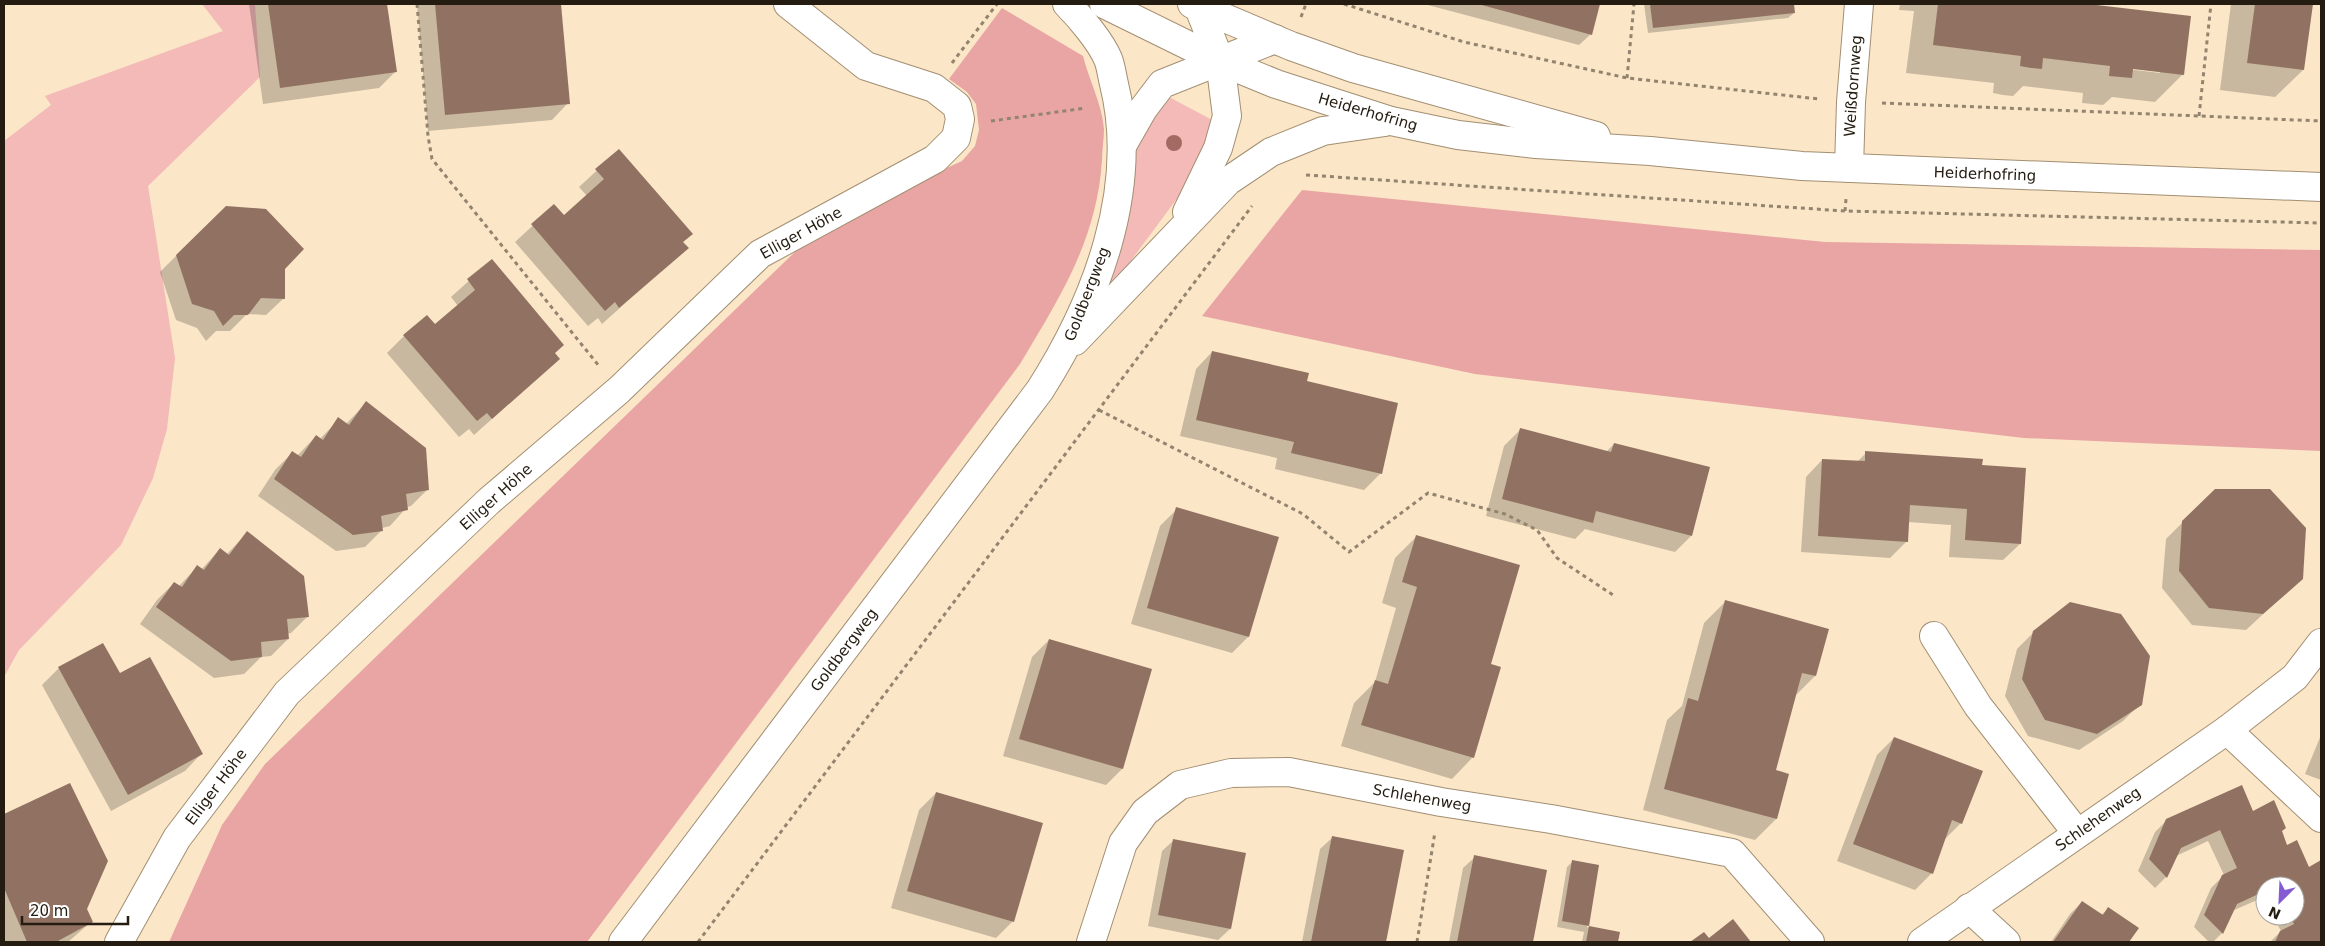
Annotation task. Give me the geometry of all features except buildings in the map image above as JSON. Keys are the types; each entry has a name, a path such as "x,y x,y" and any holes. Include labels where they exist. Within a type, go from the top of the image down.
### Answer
{"street":[{"path":"788,4 866,66 934,88 957,106 958,128"},
{"name":"Goldbergweg","path":"623,942 1040,390 1062,355 1099,272 1115,214 1123,144 1119,104 1108,58 1077,13 1067,4"},
{"name":"Heiderhofring","path":"1104,4 1220,62 1276,84 1391,121 1458,135 1536,144 1650,151 1802,166 2321,187"},
{"name":"Weißdornweg","path":"1849,168 1851,102 1859,4"},
{"name":"Goldbergweg","path":"1175,236 1218,148 1227,116 1220,62 1195,6"},
{"name":"Heiderhofring","path":"1195,6 1353,68 1650,151"},
{"name":"Goldbergweg","path":"1123,144 1143,109 1162,84 1275,39"},
{"name":"Goldbergweg","path":"1062,355 1228,181 1271,152 1323,131 1391,121"},
{"name":"Elliger Höhe","path":"120,942 178,838 287,693 489,501 619,390 760,254 935,159 958,128"},
{"path":"1934,636 1978,706 2077,833"},
{"name":"Schlehenweg","path":"1922,942 2227,730 2295,677 2321,643"},
{"path":"2227,730 2321,818"},
{"name":"Schlehenweg","path":"1091,942 1123,843 1145,812 1180,785 1231,773 1289,772 1440,802 1551,819 1732,854 1810,942"},
{"path":"1970,908 2006,942"}],"path":[{"path":"417,4 428,136 432,159 619,390"},
{"path":"968,42 997,4"},
{"path":"1344,4 1464,42 1627,78 1851,102 2321,121"},
{"path":"1627,78 1634,4"},
{"path":"2199,116 2211,4"},
{"path":"958,128 982,122 1119,104"},
{"path":"1301,175 1845,211 2321,223"},
{"path":"698,942 1257,202"},
{"path":"1099,410 1303,514 1350,552 1428,493 1505,514 1537,530 1557,558 1613,596"},
{"path":"1417,942 1440,802"}],"shaded area":[{"path":"202,4 255,4 260,77 148,186 175,358 167,429 153,478 121,545 19,650 4,677 4,141 51,105 45,96 223,31"},
{"path":"1002,8 1083,56 1101,110 1104,133 1099,189 1093,216 1074,267 1049,315 1020,364 587,942 169,942 222,825 265,764 799,248 883,197 962,161 975,146 979,130 976,104 967,92 949,79"},
{"path":"1169,97 1214,121 1209,144 1187,185 1104,297 1136,151 1151,122"},
{"path":"1302,190 1825,242 2321,250 2321,451 2024,438 1475,374 1202,316"}]}
